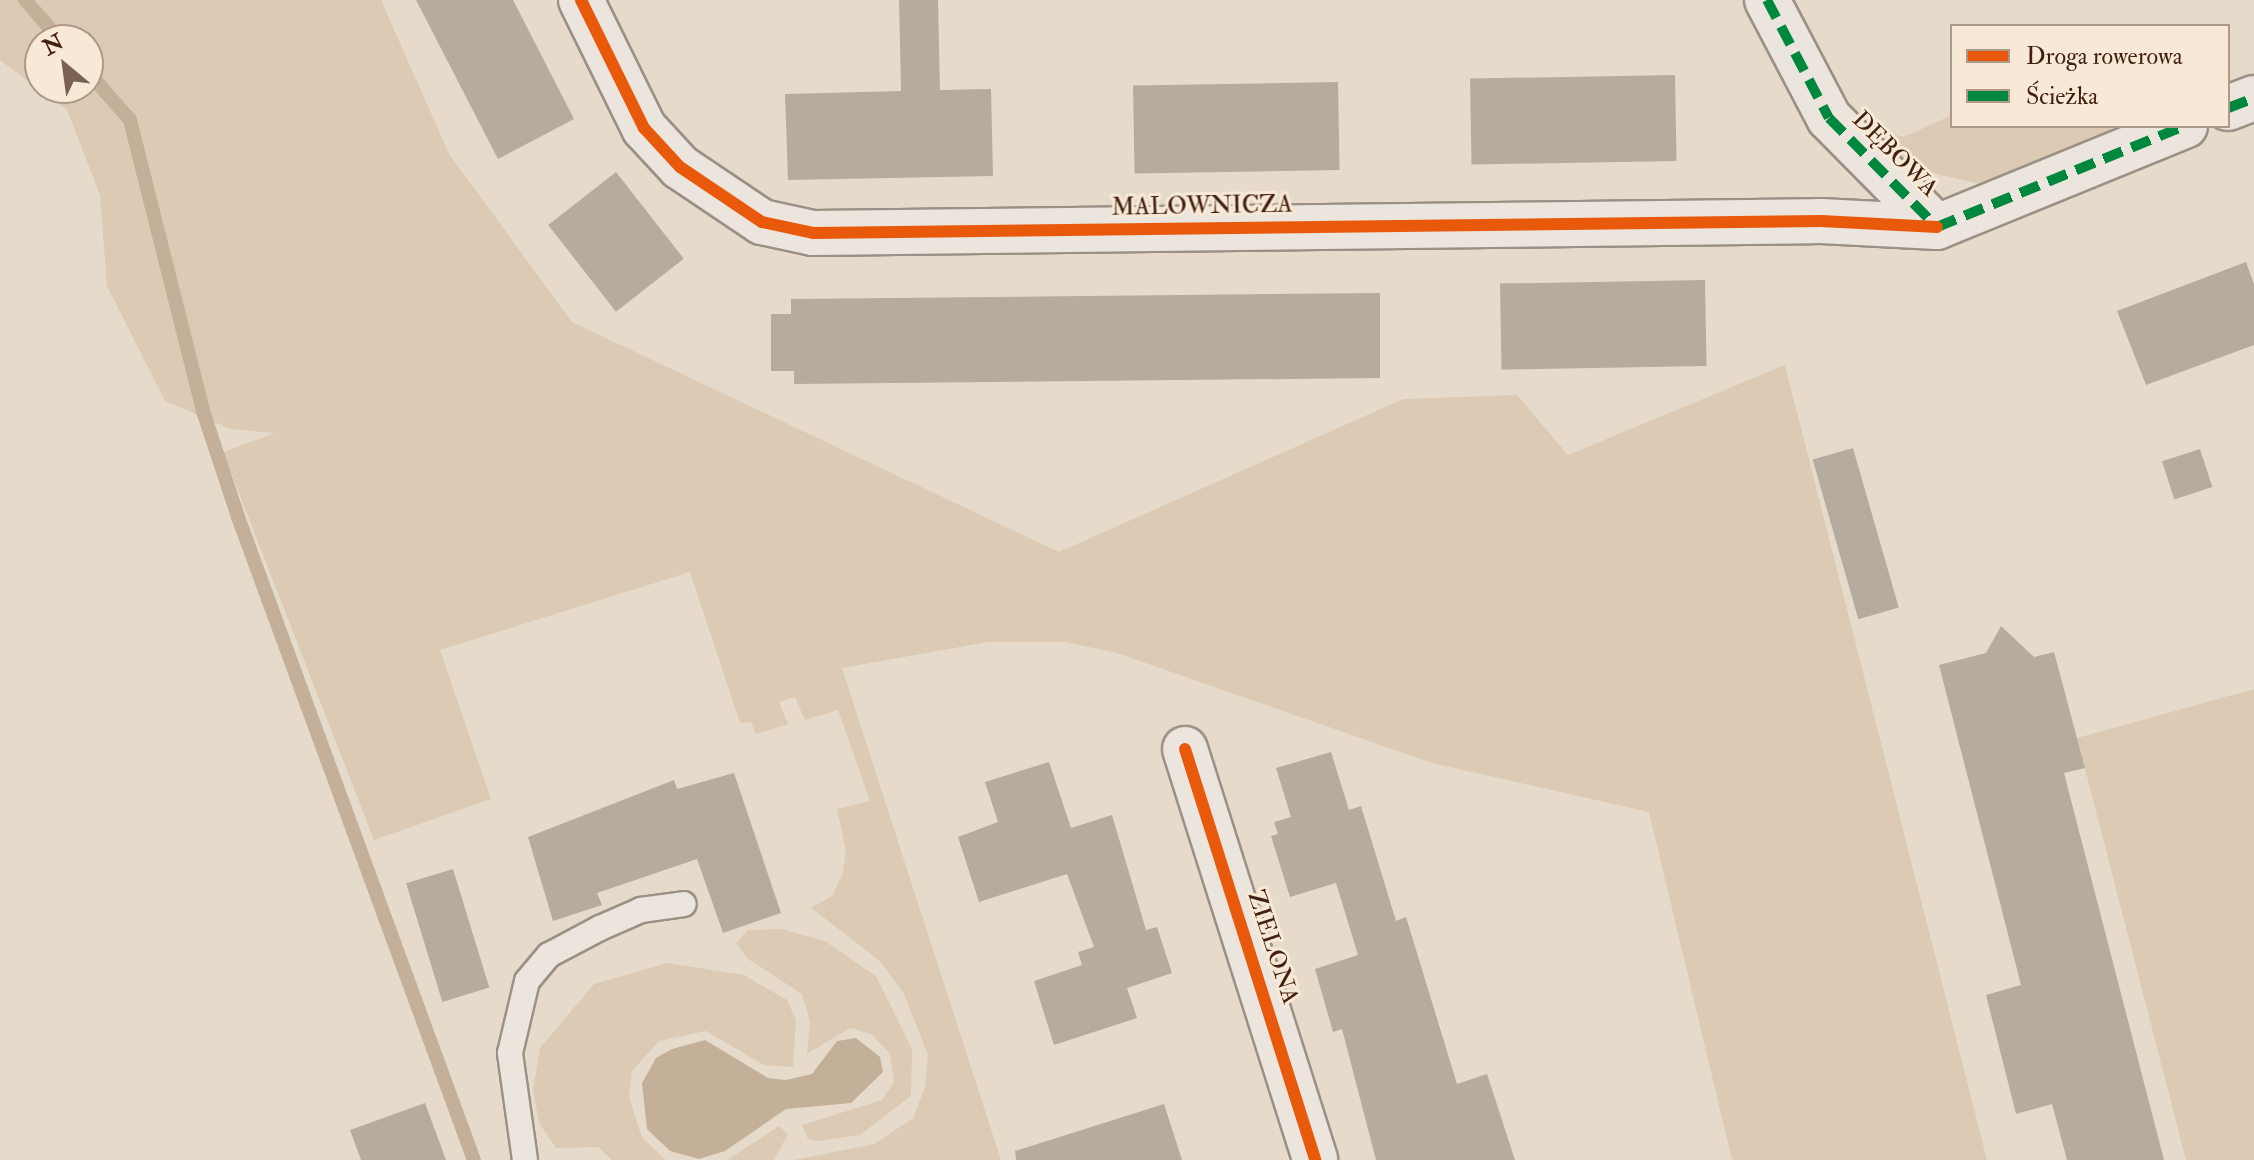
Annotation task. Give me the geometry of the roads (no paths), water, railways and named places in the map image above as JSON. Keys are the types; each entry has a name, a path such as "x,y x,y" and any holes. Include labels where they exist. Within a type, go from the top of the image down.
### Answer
{"street":[{"name":"MALOWNICZA","path":"581,0 644,128 680,167 762,222 813,233 1821,221 1937,227"},
{"name":"DĘBOWA","path":"1767,0 1829,118 1937,227 2180,128"},
{"path":"2230,107 2254,98"},
{"name":"ZIELONA","path":"1185,749 1315,1160"}],"lane":[{"path":"525,1160 510,1053 527,981 549,955 600,928 641,910 684,904"}],"waterway":[{"path":"25,0 46,24"},
{"path":"104,90 130,120 203,411 238,517 474,1160"}]}
